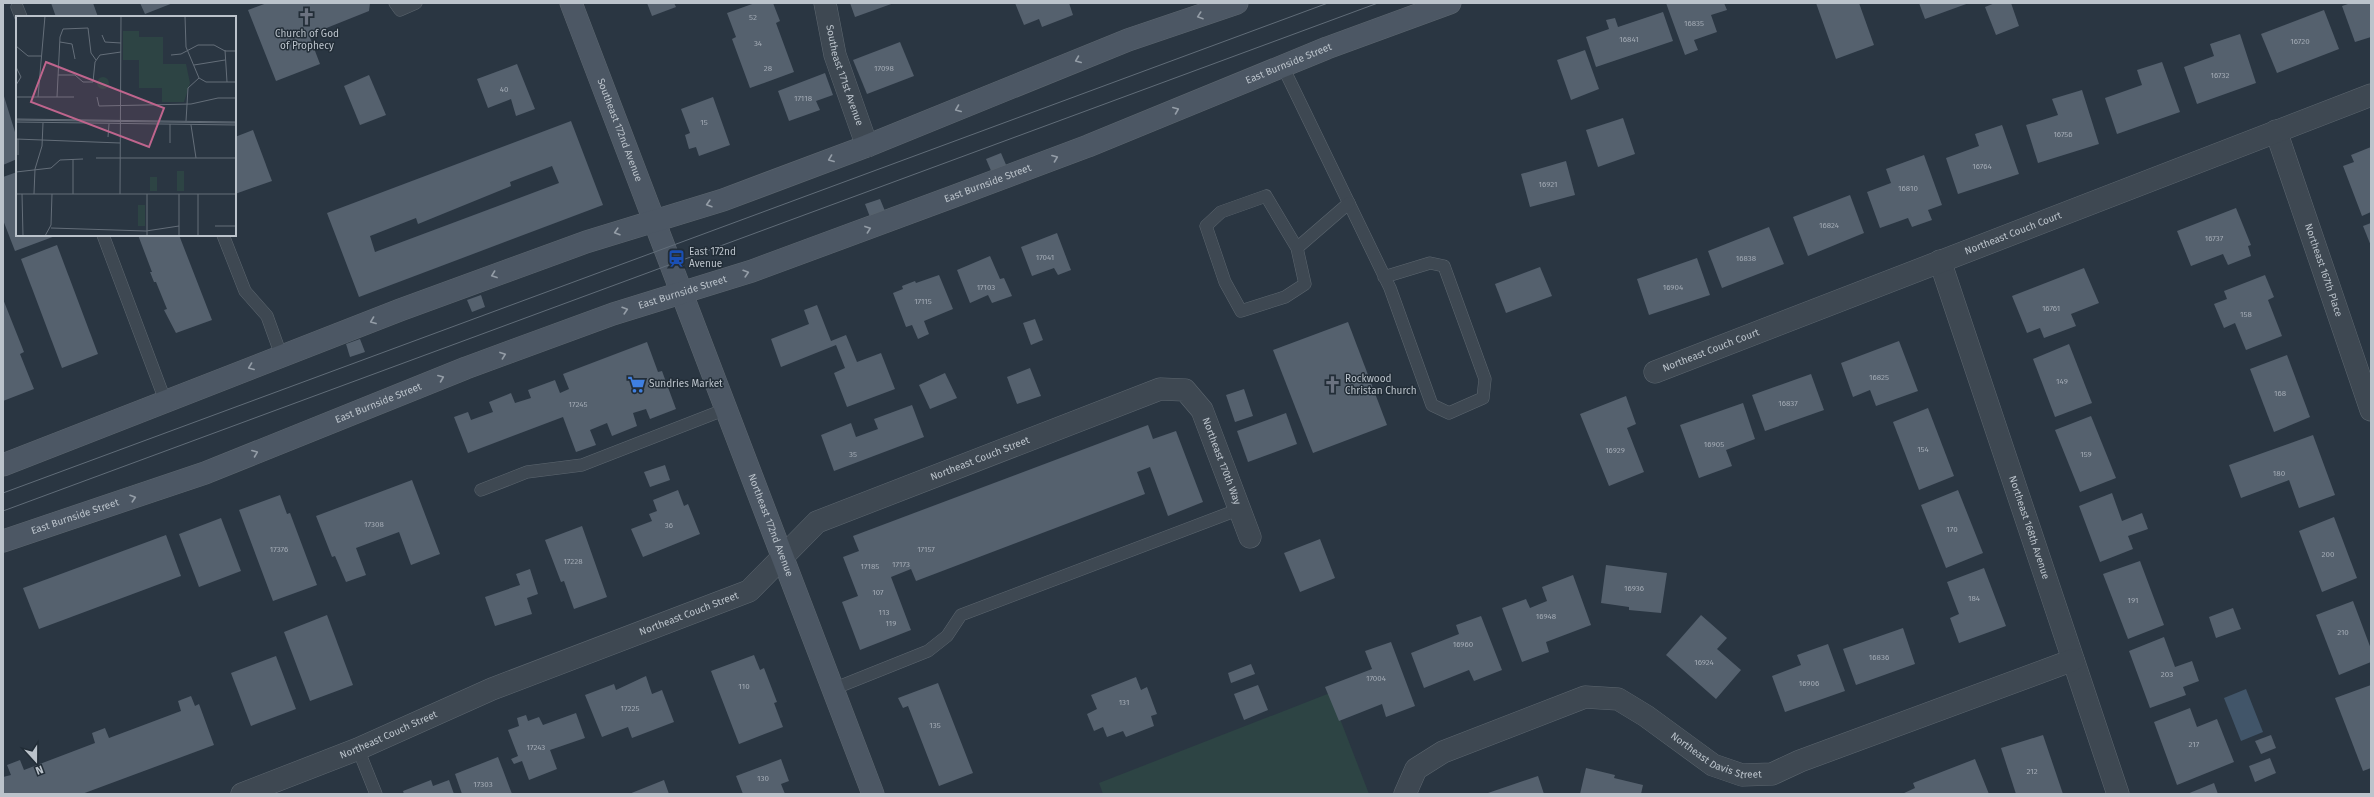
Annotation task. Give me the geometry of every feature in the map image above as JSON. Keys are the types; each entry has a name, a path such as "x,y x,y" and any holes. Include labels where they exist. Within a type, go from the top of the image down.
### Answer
{"street":[{"name":"Southeast 172nd Avenue","path":"572,3 668,256"},
{"name":"Southeast 171st Avenue","path":"825,3 835,55 867,146"},
{"path":"3,465 281,355 586,242 723,200 867,146 1117,45 1237,3"},
{"name":"East Burnside Street","path":"3,541 205,473 466,368 613,314 752,272 1038,165 1283,67 1450,3"},
{"name":"Northeast Couch Court","path":"1655,372 2371,95"},
{"name":"Northeast 167th Place","path":"2276,131 2371,410"},
{"name":"Northeast 172nd Avenue","path":"668,256 873,794"},
{"name":"Northeast 168th Avenue","path":"1940,262 2118,794"},
{"name":"Northeast Couch Street","path":"242,794 358,749 492,689 749,591 817,522 1160,389 1186,390"},
{"name":"Northeast 170th Way","path":"1186,390 1202,410 1250,537"},
{"name":"Northeast Davis Street","path":"1406,794 1416,769 1443,752 1585,698 1618,699 1646,716 1713,765 1742,775 1772,774 1800,761 2073,660"}],"lane":[{"path":"395,3 400,10 416,3"},
{"path":"1283,67 1384,277 1432,405 1449,413 1483,398 1485,379 1444,266 1430,263 1384,277"},
{"path":"1266,196 1297,248 1305,284 1285,298 1240,311 1225,282 1206,226 1221,212 1266,196"},
{"path":"1297,248 1349,203"},
{"path":"103,236 165,400"},
{"path":"223,236 245,291 267,316 281,355"},
{"path":"480,490 527,472 582,465 726,410"},
{"path":"833,689 928,651 947,636 960,615 1240,509"},
{"path":"358,749 376,794"}],"green space":[{"path":"1330,693 1369,794 1103,794 1099,783"}],"water":[{"path":"2246,689 2263,732 2241,741 2224,698"}],"building":[{"path":"51,3 93,3 98,16 56,16"},
{"path":"140,3 173,3 145,14"},
{"path":"267,3 370,3 369,11 309,35 320,64 276,81 248,10"},
{"path":"647,3 674,3 676,7 652,16"},
{"path":"755,3 773,3 780,21 776,23 794,72 750,88 732,39 736,37 727,13"},
{"path":"850,3 894,3 855,17"},
{"path":"1015,3 1069,3 1073,15 1042,27 1039,19 1024,25"},
{"path":"1666,3 1724,3 1727,10 1711,15 1717,32 1694,40 1698,50 1685,55"},
{"path":"1816,3 1859,3 1874,45 1836,59"},
{"path":"1919,3 1969,3 1925,19"},
{"path":"1995,3 2011,3 2019,26 1996,35 1985,7"},
{"path":"2351,3 2371,3 2371,37 2355,42 2342,6"},
{"path":"2324,10 2339,49 2277,73 2261,34"},
{"path":"1663,12 1673,41 1596,67 1586,37 1609,29 1606,20 1615,18 1618,27"},
{"path":"2240,34 2256,83 2197,104 2184,67 2214,56 2210,44"},
{"path":"900,42 914,76 867,94 853,60"},
{"path":"1585,50 1599,89 1571,100 1557,60"},
{"path":"2162,62 2180,112 2117,134 2105,98 2142,85 2137,70"},
{"path":"517,64 535,109 516,116 511,99 488,108 477,79"},
{"path":"825,73 833,95 816,101 820,110 789,121 778,91"},
{"path":"369,75 386,115 360,125 344,86"},
{"path":"2082,90 2099,144 2038,163 2026,125 2058,115 2052,99"},
{"path":"3,93 16,132 16,159 3,165"},
{"path":"713,97 730,145 699,156 696,147 689,149 685,135 690,133 681,109"},
{"path":"1623,118 1635,154 1598,167 1586,130"},
{"path":"571,121 603,205 359,297 327,213","holes":["552,166 559,183 375,252 370,236 416,218 418,224 511,186 510,182"]},
{"path":"2002,125 2019,174 1958,194 1946,158 1979,146 1975,134"},
{"path":"253,130 272,181 236,194 236,137"},
{"path":"2371,147 2371,212 2362,216 2343,166 2354,162 2351,155"},
{"path":"1001,153 1007,167 992,173 986,159"},
{"path":"1924,155 1942,205 1928,210 1932,220 1912,227 1908,218 1880,228 1867,192 1891,183 1886,169"},
{"path":"1566,161 1575,195 1530,207 1521,174"},
{"path":"16,172 16,236 55,236 15,251 3,220 3,177"},
{"path":"1850,195 1864,233 1808,256 1793,217"},
{"path":"880,199 885,211 870,217 865,204"},
{"path":"2236,208 2251,245 2248,246 2251,256 2228,265 2223,254 2191,266 2177,231"},
{"path":"2371,223 2371,246 2363,226"},
{"path":"1769,227 1784,264 1722,288 1708,251"},
{"path":"1057,233 1071,270 1058,275 1054,268 1032,276 1021,247"},
{"path":"138,236 179,236 212,320 176,333 164,310 167,309 156,282 154,282 150,272 152,272"},
{"path":"57,245 98,354 62,368 21,259"},
{"path":"990,256 1000,279 1004,278 1012,296 992,303 988,295 970,303 957,270"},
{"path":"1697,258 1710,295 1649,315 1637,279"},
{"path":"1540,267 1552,296 1506,313 1495,284"},
{"path":"2084,268 2099,303 2071,314 2076,326 2044,338 2040,328 2027,333 2012,296"},
{"path":"939,275 953,309 924,321 929,334 918,339 912,325 906,327 893,293 903,289 902,286"},
{"path":"2265,275 2274,297 2268,300 2282,336 2246,350 2235,323 2224,328 2214,304 2227,299 2224,291"},
{"path":"481,295 485,307 472,312 467,300"},
{"path":"3,299 24,352 20,354 34,389 3,401"},
{"path":"817,305 831,341 846,335 857,362 881,353 895,389 847,407 834,373 845,368 836,345 781,367 771,339 809,324 804,310"},
{"path":"1035,319 1043,340 1031,345 1023,323"},
{"path":"1348,322 1387,425 1313,453 1273,350"},
{"path":"360,339 365,352 350,357 346,344"},
{"path":"1899,341 1918,391 1876,406 1870,390 1853,397 1841,363"},
{"path":"647,342 658,372 662,371 676,409 650,419 646,409 633,413 637,426 612,436 607,423 590,430 596,445 576,452 563,417 468,453 454,417 468,412 471,420 493,412 489,402 511,393 515,403 531,398 528,390 555,380 560,393 569,389 563,374"},
{"path":"2069,344 2092,403 2055,417 2033,359"},
{"path":"2287,355 2310,417 2274,432 2250,369"},
{"path":"1030,368 1041,396 1017,404 1007,377"},
{"path":"945,373 957,398 930,409 919,385"},
{"path":"1811,374 1824,410 1765,431 1752,395"},
{"path":"1244,389 1253,416 1235,422 1226,395"},
{"path":"1626,396 1636,424 1627,428 1644,472 1609,486 1580,414"},
{"path":"1743,403 1755,439 1726,450 1732,466 1699,478 1680,425"},
{"path":"912,405 924,437 834,471 821,435 851,423 856,437 878,429 874,419"},
{"path":"1928,408 1954,476 1919,490 1893,422"},
{"path":"1286,413 1297,444 1248,462 1237,431"},
{"path":"2091,416 2116,478 2080,492 2055,430"},
{"path":"1148,425 1153,439 1176,431 1203,502 1168,516 1150,467 1137,472 1145,494 916,581 911,569 891,577 911,630 860,650 842,602 858,596 843,557 859,551 853,536"},
{"path":"2313,435 2335,495 2299,508 2289,480 2241,498 2229,465"},
{"path":"665,465 670,480 650,487 644,472"},
{"path":"412,480 440,554 411,565 399,532 356,548 366,575 346,582 335,556 332,557 316,516"},
{"path":"678,490 684,506 688,504 700,534 643,557 631,529 652,521 649,514 657,511 653,500"},
{"path":"1958,490 1983,553 1946,568 1921,505"},
{"path":"2112,493 2122,521 2142,513 2148,529 2128,536 2133,549 2100,562 2079,506"},
{"path":"280,495 287,514 290,513 317,585 273,601 239,510"},
{"path":"2334,517 2357,578 2322,592 2299,531"},
{"path":"221,518 241,571 199,587 179,534"},
{"path":"582,526 607,597 574,609 564,581 561,582 545,540"},
{"path":"166,535 181,576 39,629 23,588"},
{"path":"1320,539 1335,578 1300,592 1284,553"},
{"path":"2140,561 2164,625 2128,639 2103,574"},
{"path":"1606,565 1667,573 1661,613 1629,610 1629,607 1601,603"},
{"path":"1984,568 2006,626 1959,643 1950,618 1959,614 1947,582"},
{"path":"530,569 538,594 527,598 532,614 495,626 485,597 520,585 516,574"},
{"path":"1573,575 1591,625 1546,642 1549,652 1522,662 1502,608 1526,599 1530,608 1547,601 1542,587"},
{"path":"2353,601 2371,649 2371,662 2339,675 2316,615"},
{"path":"2233,608 2241,629 2216,638 2209,617"},
{"path":"327,615 353,685 310,701 284,632"},
{"path":"1701,615 1727,638 1717,649 1741,670 1716,699 1666,655"},
{"path":"1481,616 1502,670 1474,681 1469,670 1424,688 1411,653 1459,634 1456,625"},
{"path":"1903,628 1915,664 1856,685 1843,649"},
{"path":"2164,637 2175,667 2192,661 2199,681 2183,687 2186,695 2150,708 2129,651"},
{"path":"1391,642 1415,706 1386,717 1382,704 1339,721 1325,687 1372,669 1365,651"},
{"path":"1828,644 1845,691 1785,712 1772,676 1801,665 1797,655"},
{"path":"754,655 760,670 764,668 777,702 774,703 783,727 739,744 711,671"},
{"path":"276,656 296,709 251,726 231,673"},
{"path":"1251,664 1255,674 1231,683 1228,673"},
{"path":"646,676 652,694 662,690 674,722 632,738 628,727 602,737 585,695 614,684 616,690"},
{"path":"1136,677 1141,690 1147,687 1157,714 1151,716 1154,726 1126,737 1123,731 1107,737 1103,727 1094,731 1087,714 1097,709 1091,695"},
{"path":"938,683 973,773 939,786 908,706 903,708 898,698"},
{"path":"1258,685 1268,710 1244,720 1234,694"},
{"path":"2371,685 2371,768 2363,771 2335,698"},
{"path":"191,696 195,706 199,704 214,745 82,794 3,794 3,777 11,775 7,765 20,760 24,770 95,743 92,733 105,728 109,738 181,711 178,701"},
{"path":"2190,708 2197,727 2217,719 2234,762 2177,785 2154,722"},
{"path":"576,713 585,738 550,750 557,769 529,780 522,761 514,764 511,759 518,756 508,730 519,726 517,718 526,715 528,721 539,717 543,725"},
{"path":"2043,735 2063,794 2016,794 2001,748"},
{"path":"2271,735 2276,748 2261,754 2255,741"},
{"path":"498,757 512,794 462,794 455,774"},
{"path":"2270,758 2276,773 2255,782 2249,766"},
{"path":"781,759 789,781 781,784 785,794 743,794 736,776"},
{"path":"1975,759 1989,794 1902,794 1915,788 1913,783"},
{"path":"1586,768 1615,775 1614,778 1643,785 1641,794 1580,794"},
{"path":"1538,776 1544,794 1485,794"},
{"path":"431,780 433,786 449,780 454,794 404,794 403,791"},
{"path":"664,780 669,794 629,794"},
{"path":"2214,783 2218,794 2187,794"}],"tram line":[{"path":"3,493 1328,3"},
{"path":"3,511 1378,3"}],"place":[{"name":"Church of God of Prophecy","path":"307,17"},
{"name":"East 172nd Avenue","path":"676,258"},
{"name":"Sundries Market","path":"636,384"},
{"name":"Rockwood Christan Church","path":"1332,385"}]}
